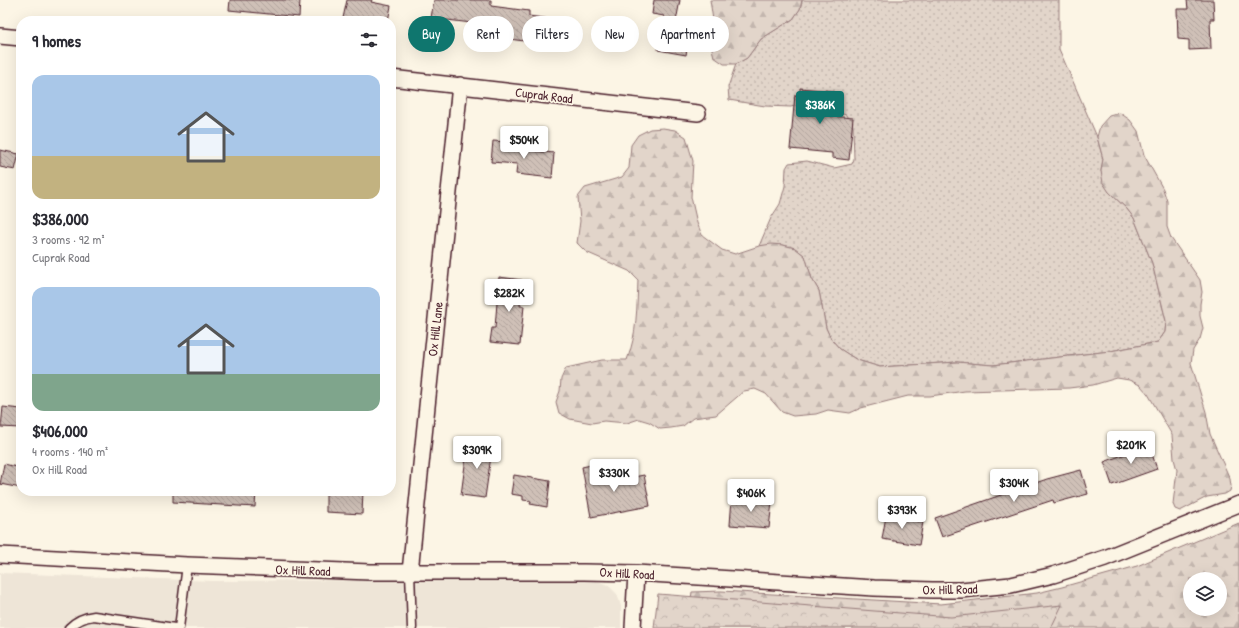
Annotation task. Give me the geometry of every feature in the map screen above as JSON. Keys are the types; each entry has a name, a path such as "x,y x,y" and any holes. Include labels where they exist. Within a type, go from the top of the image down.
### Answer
{"street":[{"path":"0,36 16,38"},
{"name":"Cuprak Road","path":"396,79 698,113"},
{"name":"Ox Hill Lane","path":"410,572 460,85"},
{"name":"Ox Hill Road","path":"0,556 306,570 636,573 874,588 932,590 985,588 1031,581 1093,562 1239,504"},
{"path":"633,628 636,573"}],"lane":[{"path":"178,628 187,565"},
{"path":"410,572 412,628"},
{"path":"69,628 78,621 94,616 175,628"}],"shaded area":[{"path":"0,573 214,581 591,579 608,585 617,594 621,606 621,628 0,628"}],"green space":[{"path":"710,0 802,0 800,9 793,19 761,39 747,58 736,64 724,64 714,57 713,52 729,52 729,16 712,16"},
{"path":"802,0 1059,0 1059,49 1097,137 1103,159 1101,171 1109,192 1134,218 1152,263 1166,321 1165,332 1158,342 1110,351 993,365 957,362 880,367 857,360 840,349 831,339 826,328 819,291 812,279 805,256 795,248 783,245 759,246 771,218 780,204 785,186 786,168 789,163 807,161 834,168 852,164 854,159 853,127 846,115 828,110 808,101 791,107 765,106 729,100 728,87 736,64 747,58 761,39 793,19 800,9"},
{"path":"1120,113 1130,120 1138,131 1144,155 1163,189 1167,201 1167,227 1171,238 1200,280 1202,292 1200,316 1203,328 1200,339 1193,350 1191,363 1206,412 1210,434 1230,479 1230,491 1225,494 1207,497 1180,511 1175,509 1173,504 1177,470 1174,459 1172,435 1148,394 1140,385 1129,380 1117,378 1093,385 1069,388 965,391 930,396 908,396 861,408 850,413 828,410 816,414 793,416 782,412 766,394 755,389 744,391 716,415 693,418 683,426 660,429 649,422 639,419 627,423 604,421 592,423 570,419 559,413 556,402 560,391 561,379 566,368 602,360 627,360 633,341 636,320 638,280 629,271 586,252 577,243 580,221 578,197 585,188 622,177 629,168 631,145 638,135 650,129 663,128 675,130 686,137 693,161 691,197 697,223 702,235 722,250 735,254 759,246 771,244 795,248 805,256 812,279 819,291 826,328 831,339 840,349 857,360 880,367 957,362 993,365 1110,351 1158,342 1165,332 1166,321 1152,263 1134,218 1109,192 1103,183 1101,171 1103,159 1097,137 1100,126 1109,116"},
{"path":"1239,523 1239,628 696,628 690,604 692,592 721,591 941,604 1037,593 1137,566"},
{"path":"658,594 951,617 1062,605 1051,628 654,628"}],"building":[{"path":"230,0 300,0 299,16 229,10"},
{"path":"347,0 372,0 371,2 391,6 389,16 343,16"},
{"path":"434,0 491,0 491,6 529,11 529,16 522,16 522,41 514,40 514,16 463,16 463,22 455,21 455,16 431,16"},
{"path":"654,0 680,0 677,16 652,14"},
{"path":"1187,0 1213,0 1214,19 1210,19 1211,49 1189,50 1189,40 1178,39 1177,9 1188,9"},
{"path":"669,52 686,52 686,55"},
{"path":"800,88 833,91 831,116 853,118 849,160 832,158 832,153 790,149 795,95 800,95"},
{"path":"493,141 508,142 507,148 554,153 552,178 516,174 517,164 491,162"},
{"path":"0,150 16,153 15,170 0,167"},
{"path":"499,277 522,280 520,306 524,306 520,345 490,342 492,328 495,328"},
{"path":"3,407 16,408 16,428 1,427"},
{"path":"478,440 493,442 485,498 461,495 467,450 477,451"},
{"path":"1149,445 1157,469 1112,485 1104,462"},
{"path":"600,463 603,483 644,475 650,506 591,517 582,467"},
{"path":"4,464 16,467 16,487 0,484"},
{"path":"1081,470 1088,494 1054,503 1053,500 942,537 935,518 1047,479"},
{"path":"514,475 550,481 547,507 530,504 531,501 523,500 523,496 511,494"},
{"path":"173,496 256,496 255,507 173,502"},
{"path":"326,496 363,496 362,514 326,512"},
{"path":"732,498 772,502 769,528 730,525"},
{"path":"886,516 923,522 919,545 882,539"}]}
